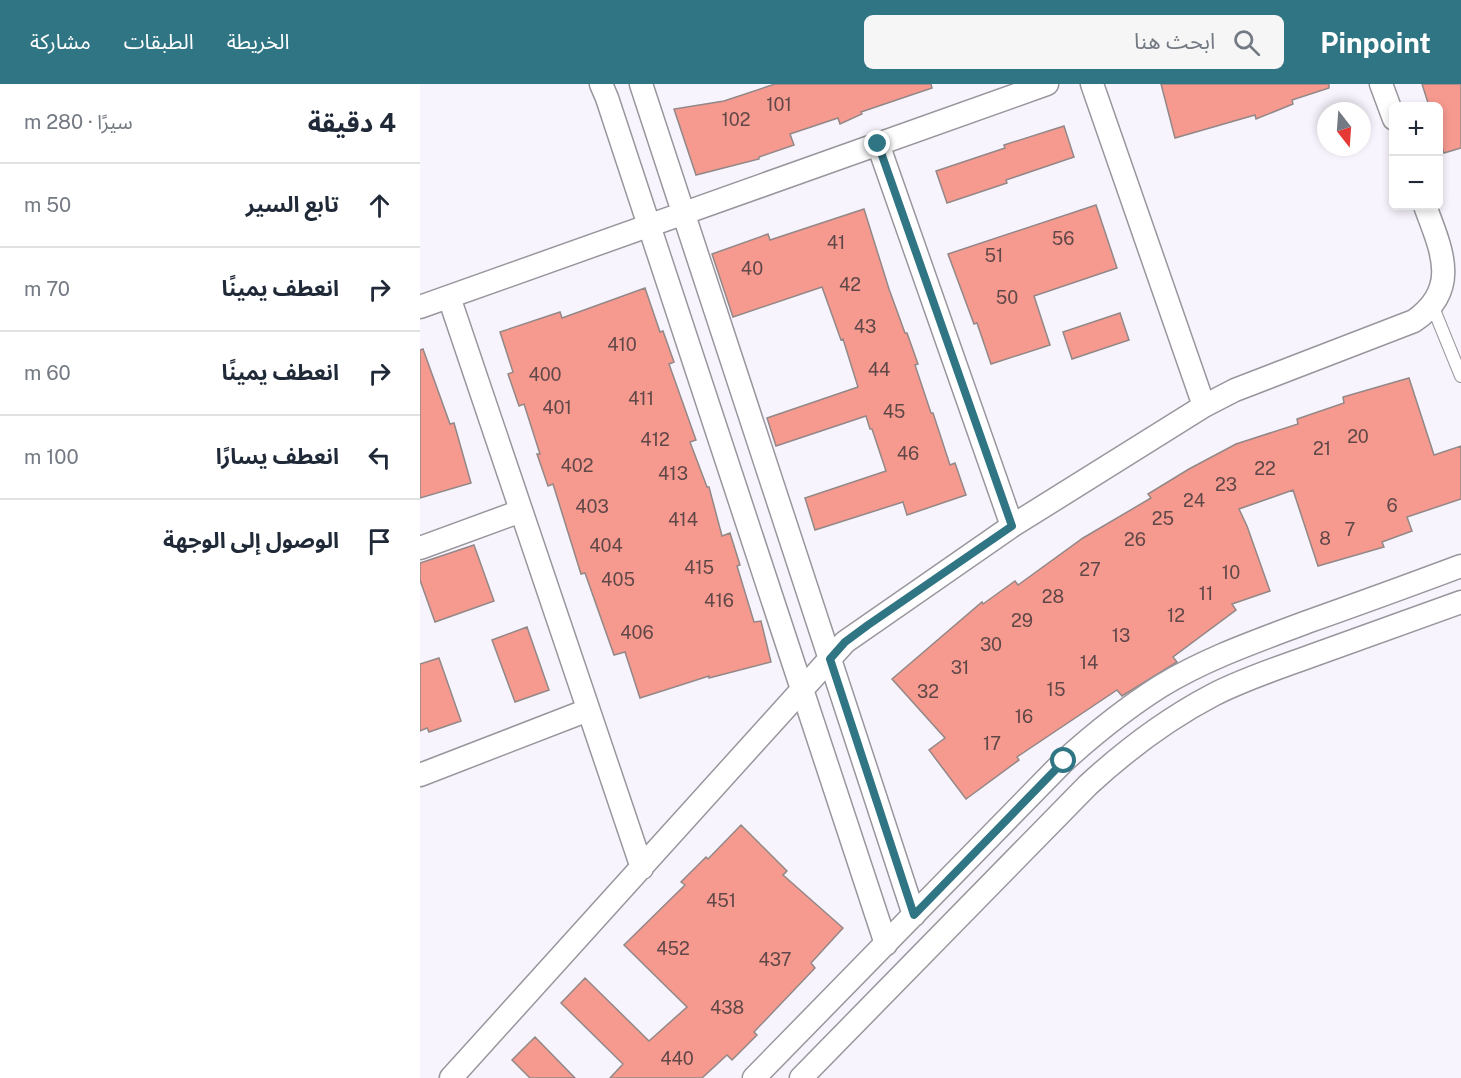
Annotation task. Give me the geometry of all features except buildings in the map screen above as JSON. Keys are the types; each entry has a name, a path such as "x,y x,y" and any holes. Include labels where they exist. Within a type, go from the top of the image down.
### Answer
{"street":[{"path":"601,84 886,944"},
{"path":"641,84 914,915"},
{"path":"420,307 1047,84"},
{"path":"1092,84 1204,406"},
{"path":"1381,84 1389,106"},
{"path":"878,144 1012,526"},
{"path":"451,1078 845,642 1012,526 1204,406 1235,390 1414,321 1424,314 1432,305 1443,282 1445,269 1444,257 1426,210"},
{"path":"449,297 642,868"},
{"path":"420,548 521,512"},
{"path":"754,1078 1064,761 1126,709 1162,685 1237,647 1461,566"},
{"path":"801,1078 1088,785 1146,736 1188,709 1250,679 1461,602"},
{"path":"420,775 588,710"}],"lane":[{"path":"1432,305 1461,376"}],"route":[{"path":"878,144 1012,526 868,625 845,642 830,659 914,915 1064,761"}]}
